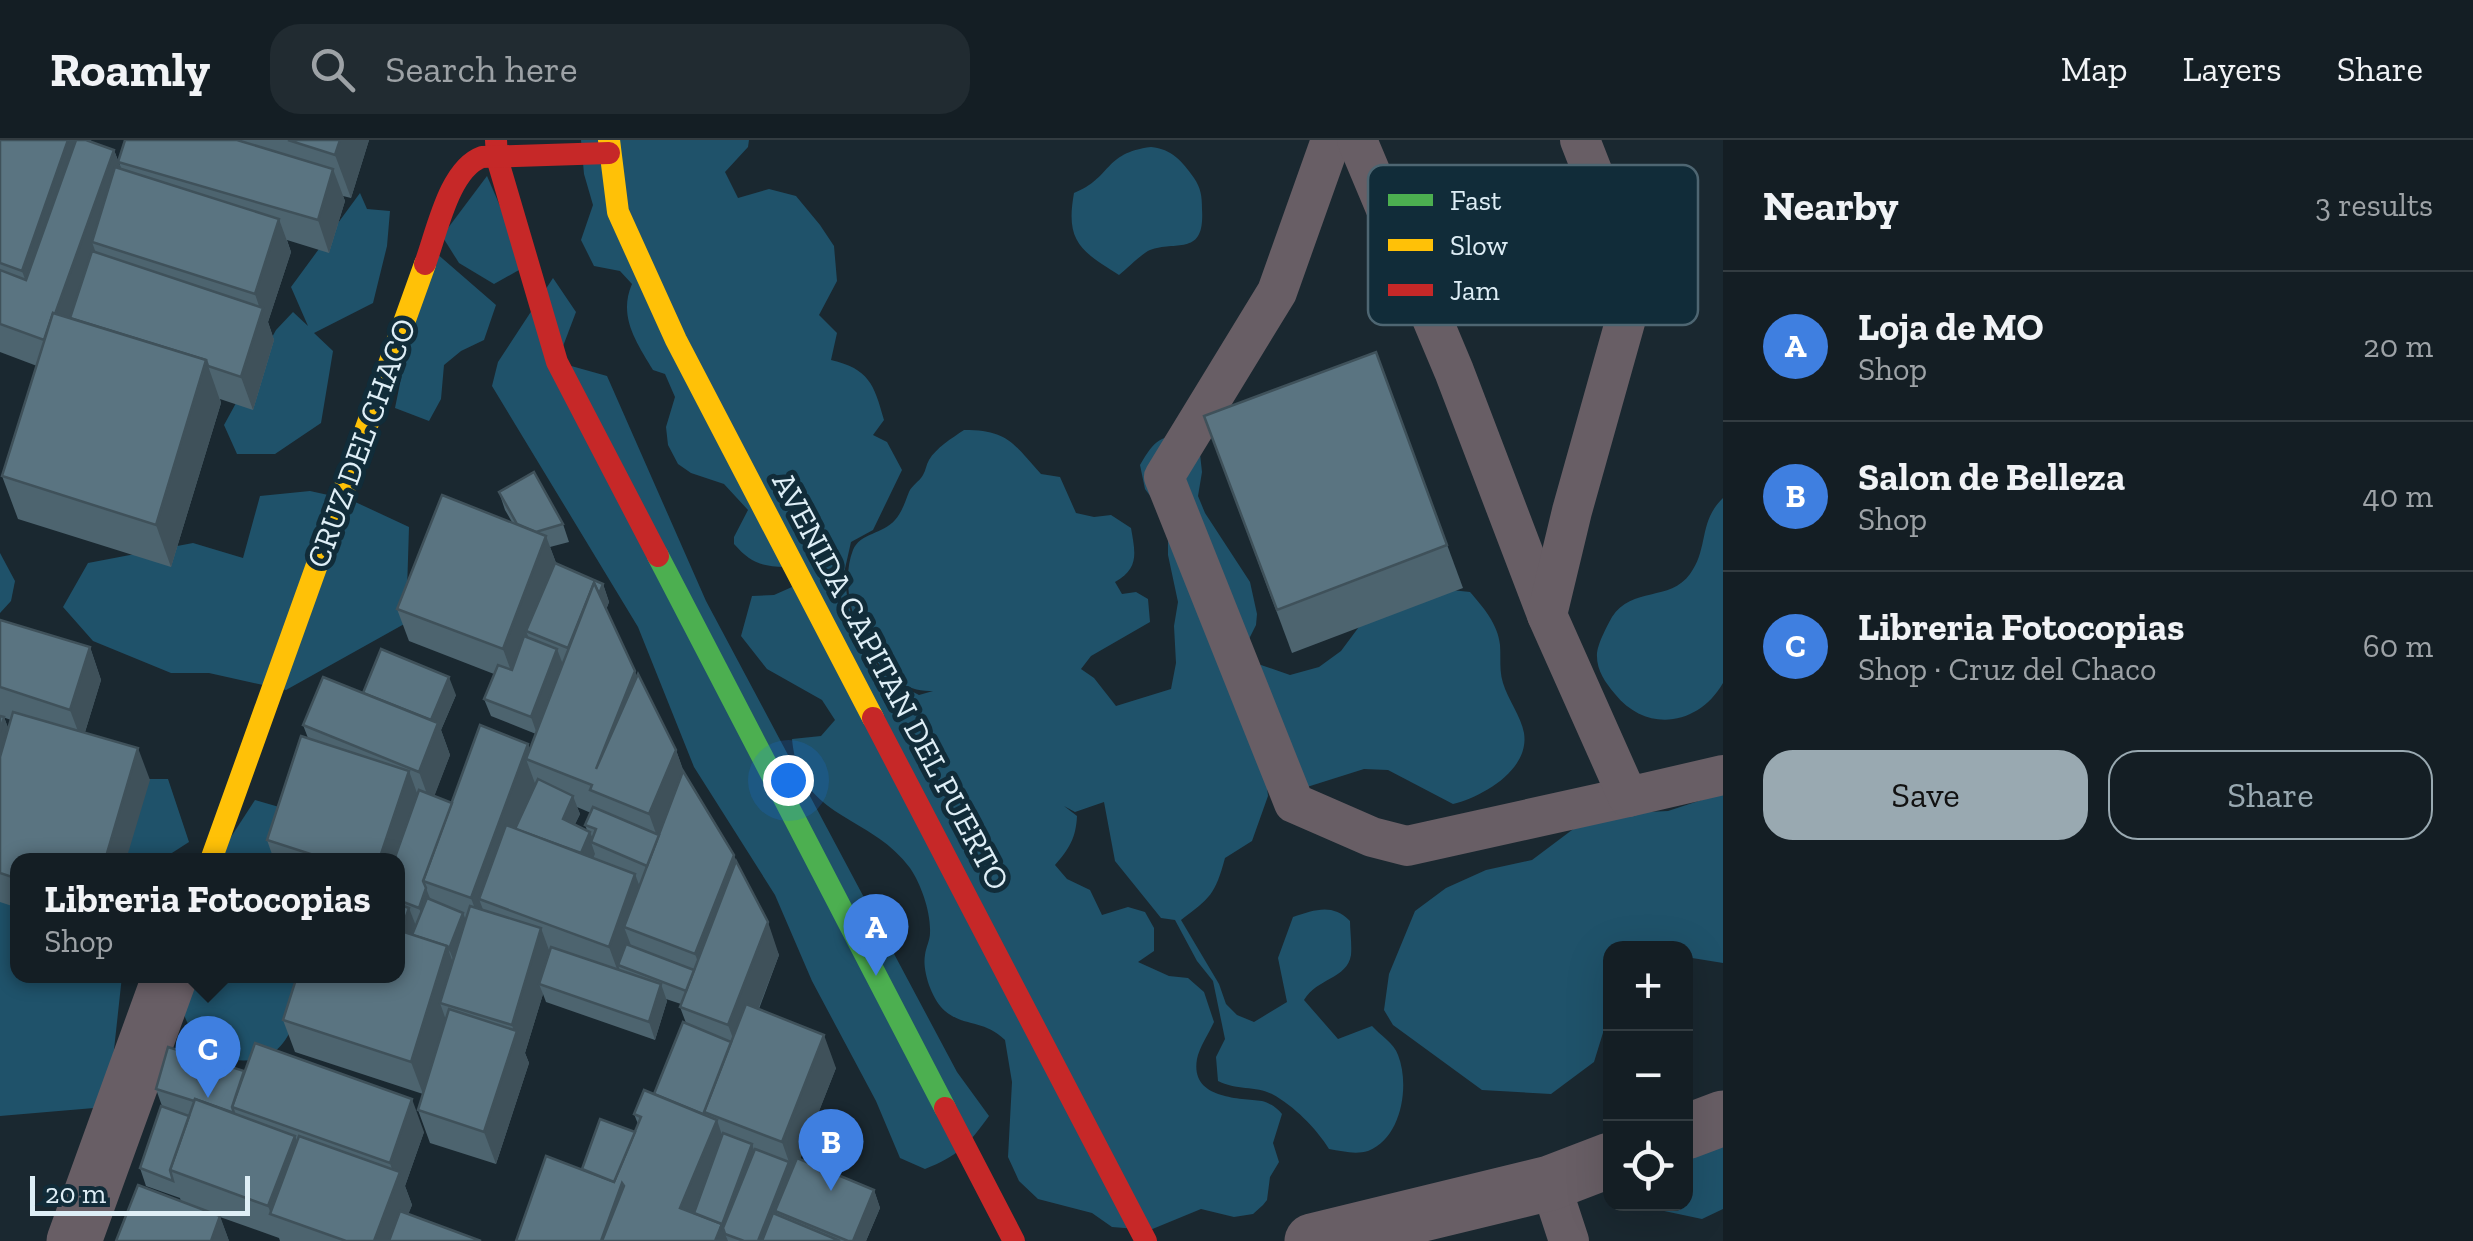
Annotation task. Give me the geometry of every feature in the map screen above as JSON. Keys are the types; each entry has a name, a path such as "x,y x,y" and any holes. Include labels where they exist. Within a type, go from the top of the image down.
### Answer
{"street":[{"name":"CRUZ DEL CHACO","path":"214,853 456,178 470,161 496,149 609,146"},
{"name":"AVENIDA CAPITAN DEL PUERTO","path":"609,146 618,212 676,340 1146,1241"},
{"path":"496,149 557,362 1014,1241"},
{"path":"74,1241 167,983"},
{"path":"1693,1129 1723,1118"},
{"path":"1312,1241 1550,1183 1603,1163"}],"lane":[{"path":"1331,140 1278,292 1164,476 1294,803 1372,837 1407,846 1723,775"},
{"path":"1357,140 1368,166"},
{"path":"1580,140 1590,165"},
{"path":"1435,325 1547,615 1628,797"},
{"path":"1547,615 1624,325"},
{"path":"1550,1183 1568,1241"}],"shaded area":[{"path":"581,140 749,140 748,147 725,172 738,198 769,189 796,196 834,246 837,281 819,315 837,333 831,360 854,368 868,380 884,420 873,435 887,442 902,470 873,530 851,542 844,573 848,603 861,645 890,680 919,695 933,691 912,688 893,678 864,641 854,618 848,571 856,544 895,520 932,456 964,430 1000,436 1016,446 1041,474 1060,477 1076,513 1111,515 1131,528 1132,565 1115,582 1122,594 1136,592 1148,599 1150,622 1091,656 1081,669 1094,678 1116,706 1171,689 1178,602 1168,555 1168,520 1145,489 1140,465 1155,444 1172,436 1190,434 1200,454 1198,496 1250,582 1257,614 1248,641 1249,670 1261,665 1290,675 1319,667 1341,651 1364,620 1442,589 1470,592 1480,604 1496,630 1502,678 1524,733 1520,759 1512,770 1490,788 1453,804 1388,770 1364,769 1307,787 1266,777 1268,796 1252,841 1225,858 1210,895 1181,920 1219,984 1226,1004 1237,1015 1254,1022 1287,1002 1278,958 1293,917 1330,910 1350,921 1348,963 1304,1000 1338,1039 1372,1026 1396,1051 1402,1067 1403,1095 1396,1123 1380,1144 1358,1153 1329,1149 1304,1118 1280,1099 1218,1081 1216,1057 1225,1039 1213,981 1197,961 1175,920 1161,918 1115,861 1104,802 1075,812 1064,806 1077,816 1076,824 1071,843 1055,865 1067,879 1090,890 1102,915 1128,907 1145,912 1154,928 1154,951 1138,962 1169,976 1188,978 1204,992 1214,1022 1197,1059 1201,1082 1218,1094 1271,1104 1282,1114 1273,1143 1279,1162 1270,1177 1267,1200 1253,1214 1234,1217 1201,1209 1150,1230 1112,1227 1092,1213 1038,1199 1019,1181 1008,1157 1012,1082 1005,1040 989,1029 952,1016 936,1000 925,969 929,916 910,868 876,836 822,801 797,766 792,739 821,736 835,720 822,700 767,669 741,636 752,596 774,595 792,587 785,567 756,562 734,544 748,510 724,484 691,473 678,464 668,445 666,427 675,397 665,374 653,370 631,328 627,307 632,284 620,271 594,266 581,240 593,205 584,174"},
{"path":"1151,147 1176,157 1194,178 1201,197 1202,224 1194,240 1150,250 1119,275 1086,251 1074,234 1074,193 1124,155"},
{"path":"487,176 526,266 494,284 459,263 442,236"},
{"path":"360,193 367,209 390,211 387,246 373,303 314,333 333,351 321,423 275,454 237,454 224,425 276,330 293,312 308,326 291,287"},
{"path":"428,246 496,305 484,340 444,365 441,399 429,421 395,408"},
{"path":"553,278 576,312 557,362 607,376 706,601 957,1072 989,1116 961,1148 925,1169 900,1158 876,1101 812,981 775,895 694,767 638,627 492,386 498,362"},
{"path":"310,491 351,500 409,527 406,623 286,690 209,673 171,673 93,641 63,607 88,563 193,543 243,558 260,496"},
{"path":"1723,498 1723,683 1713,697 1687,715 1657,719 1642,715 1628,707 1605,680 1597,659 1599,644 1620,607 1672,588 1690,574 1700,555 1710,516"},
{"path":"0,553 15,581 11,601 0,613"},
{"path":"111,779 168,779 189,842 172,853 86,853"},
{"path":"1723,793 1723,963 1693,958 1693,941 1603,941 1603,1033 1594,1062 1551,1094 1482,1090 1393,1025 1384,1010 1389,974 1415,911 1446,888 1486,870 1532,860 1580,824 1627,813 1668,811"},
{"path":"255,800 286,809 273,853 221,853"},
{"path":"10,880 10,983 121,983 113,1059 94,1108 0,1116 0,883"},
{"path":"188,983 300,983 288,1036 276,1051 256,1059 234,1060 204,1047 187,1022 182,999"},
{"path":"1723,1111 1723,1209 1702,1219 1664,1211 1693,1211 1693,1135"}],"building":[{"path":"0,140 68,140 22,271 0,263"},
{"path":"76,140 114,150 44,340 0,324 0,270 26,280"},
{"path":"125,140 237,140 333,169 318,220 118,162"},
{"path":"288,140 340,140 335,155"},
{"path":"115,167 279,219 255,294 92,242"},
{"path":"92,251 263,308 241,377 208,366 206,360 70,318"},
{"path":"53,313 206,360 156,525 2,476"},
{"path":"1376,352 1447,545 1277,610 1204,416"},
{"path":"534,472 563,524 536,532 517,524 499,492"},
{"path":"442,495 546,536 503,649 397,609"},
{"path":"555,563 603,584 599,594 594,583 568,648 526,631"},
{"path":"594,583 635,671 596,769 638,674 676,750 649,814 590,790 592,785 526,759"},
{"path":"0,620 90,647 70,710 0,687"},
{"path":"524,636 557,649 531,717 484,699 498,665 512,670"},
{"path":"381,649 449,677 431,720 363,693"},
{"path":"323,677 438,723 419,772 303,725"},
{"path":"13,712 138,748 107,853 10,853 10,876 0,873 0,757"},
{"path":"480,725 528,744 471,898 423,881"},
{"path":"301,736 409,771 381,853 307,853 267,840"},
{"path":"683,771 734,855 695,954 624,927"},
{"path":"538,779 573,796 563,819 590,832 581,853 515,829"},
{"path":"419,790 452,803 423,881 426,888 419,908 405,903 405,853 396,853"},
{"path":"593,807 659,835 647,866 591,842 596,829 585,825"},
{"path":"506,825 635,874 609,947 479,899"},
{"path":"736,861 768,922 728,1025 680,1007"},
{"path":"427,898 463,913 449,949 412,935"},
{"path":"470,906 541,928 512,1025 440,1003"},
{"path":"405,932 447,946 411,1062 283,1020 295,983 405,983"},
{"path":"626,944 694,970 686,991 618,965"},
{"path":"551,947 661,984 649,1022 539,984"},
{"path":"746,1004 824,1035 782,1142 704,1112"},
{"path":"449,1009 517,1031 484,1132 418,1110"},
{"path":"683,1022 731,1042 705,1115 654,1094"},
{"path":"255,1043 412,1099 390,1163 232,1107"},
{"path":"168,1047 244,1071 232,1107 234,1113 156,1089"},
{"path":"644,1090 717,1120 680,1208 722,1224 715,1241 602,1241 622,1183 601,1241 516,1241 546,1156 614,1182 641,1117 634,1114"},
{"path":"195,1099 295,1136 268,1206 170,1170"},
{"path":"161,1106 189,1116 170,1170 173,1181 140,1168"},
{"path":"600,1119 635,1132 614,1182 582,1169"},
{"path":"723,1133 752,1144 720,1230 722,1224 694,1213"},
{"path":"299,1136 400,1172 374,1241 346,1241 270,1214"},
{"path":"755,1149 789,1162 758,1241 744,1241 725,1234 723,1228"},
{"path":"797,1158 874,1190 853,1241 775,1211"},
{"path":"138,1185 220,1216 211,1241 116,1241"},
{"path":"400,1211 481,1241 389,1241"},
{"path":"773,1213 840,1241 762,1241"}],"traffic: fast":[{"path":"658,556 945,1108"}],"traffic: slow":[{"path":"609,140 618,212 676,340 873,718"},
{"path":"214,853 425,264"}],"traffic: jam":[{"path":"496,140 497,158 557,362 658,556"},
{"path":"425,264 453,188 461,174 482,157 609,153"},
{"path":"873,718 1146,1241"},
{"path":"945,1108 1014,1241"}],"place":[{"name":"Loja de MO","path":"876,976"},
{"name":"Libreria Fotocopias","path":"208,1098"},
{"name":"Salon de Belleza","path":"831,1191"}]}
